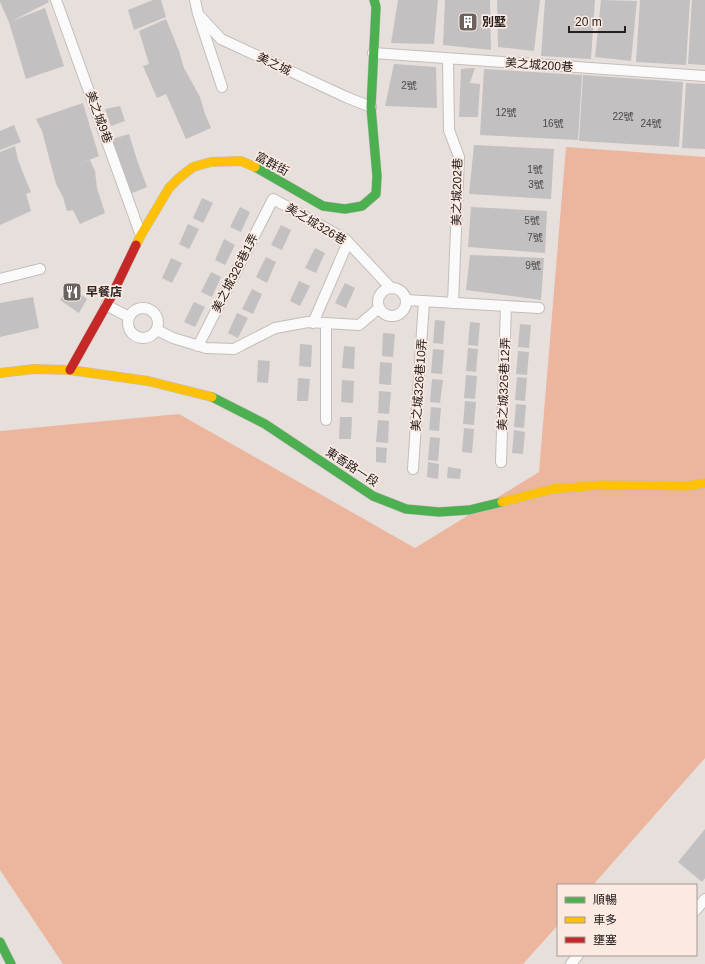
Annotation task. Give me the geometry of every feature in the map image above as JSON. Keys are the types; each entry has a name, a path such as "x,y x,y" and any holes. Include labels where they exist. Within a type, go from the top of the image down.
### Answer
{"street":[{"name":"富群街","path":"70,370 111,297 141,234 169,188 193,167 211,162 241,161 254,166 323,206 345,209 362,206 376,194 377,176 371,107 376,7 374,0"},
{"name":"東香路一段","path":"0,373 34,369 70,370 148,381 214,398 265,424 373,496 406,509 439,512 469,510 553,489 601,485 687,486 705,483"},
{"path":"0,942 11,964"}],"lane":[{"name":"美之城9巷","path":"56,0 141,234"},
{"path":"195,0 198,14 222,87"},
{"name":"美之城","path":"198,14 221,39 346,97 371,107"},
{"name":"美之城200巷","path":"373,53 705,76"},
{"name":"美之城202巷","path":"448,59 449,130 459,157 453,303"},
{"name":"美之城326巷","path":"273,200 345,239 390,287"},
{"name":"美之城326巷1弄","path":"198,346 273,200"},
{"path":"313,322 348,242"},
{"path":"0,279 40,269"},
{"path":"390,287 400,290 406,300 403,310 393,316 383,313 379,308 378,303 378,298 381,293 390,287"},
{"path":"406,300 539,308"},
{"name":"美之城326巷10弄","path":"413,469 424,301"},
{"path":"106,305 129,317"},
{"name":"美之城326巷12弄","path":"501,462 506,306"},
{"path":"145,307 150,309 157,316 159,326 154,334 149,337 139,338 129,327 129,317 140,308 145,307"},
{"path":"157,330 173,338 206,348 234,349 275,328 308,322 359,325 379,308"},
{"path":"326,323 326,420"},
{"path":"697,909 705,899"},
{"path":"571,964 577,956"}],"shaded area":[{"path":"566,147 705,157 705,758 594,884 557,884 557,926 523,964 63,964 0,870 0,431 179,414 415,548 539,472"}],"building":[{"path":"0,0 48,0 49,2 12,21 45,8 64,66 26,79 9,22"},
{"path":"153,0 161,0 166,17 134,30 128,10"},
{"path":"398,0 438,0 434,44 391,43"},
{"name":"別墅","path":"445,0 490,0 491,50 443,45"},
{"path":"497,0 540,0 534,51 498,47"},
{"path":"545,0 595,0 591,59 541,56"},
{"path":"601,0 637,1 631,61 595,57"},
{"path":"640,0 690,0 686,65 636,62"},
{"path":"692,0 705,0 705,65 688,64"},
{"path":"166,19 184,68 200,97 211,128 186,139 166,94 157,98 143,66 149,64 139,31"},
{"path":"394,64 436,67 437,108 385,106"},
{"path":"475,68 470,83 480,84 478,117 459,117 461,69"},
{"path":"484,69 582,75 578,140 480,135"},
{"path":"583,75 683,82 679,147 579,141"},
{"path":"686,83 705,84 705,149 682,148"},
{"path":"83,103 99,156 79,164 90,160 95,171 97,188 105,213 80,224 73,210 67,211 63,197 56,184 42,131 36,119"},
{"path":"120,106 125,121 111,126 105,109"},
{"path":"14,125 21,142 0,150 0,131"},
{"path":"129,134 147,187 130,194 112,139"},
{"path":"474,145 554,149 551,199 469,194"},
{"path":"15,146 18,160 31,192 26,194 31,211 0,225 0,152"},
{"path":"202,198 213,203 203,223 193,218"},
{"path":"240,207 250,212 241,232 230,227"},
{"path":"471,207 547,211 545,253 468,247"},
{"path":"188,224 199,229 189,249 179,244"},
{"path":"281,225 291,230 282,250 271,245"},
{"path":"224,239 235,245 225,265 215,260"},
{"path":"315,248 325,253 316,273 305,268"},
{"path":"470,255 544,258 541,300 466,290"},
{"path":"266,257 276,262 267,283 256,277"},
{"path":"171,258 182,263 172,283 162,278"},
{"path":"211,272 221,277 212,297 201,292"},
{"path":"299,281 310,286 300,306 290,301"},
{"path":"345,283 355,288 346,308 335,303"},
{"name":"早餐店","path":"69,285 87,299 79,313 60,300"},
{"path":"252,289 262,294 253,314 242,309"},
{"path":"33,297 39,328 0,337 0,303"},
{"path":"194,302 205,307 195,327 184,322"},
{"path":"237,313 248,318 238,338 228,333"},
{"path":"435,320 445,321 443,344 433,343"},
{"path":"470,322 480,323 478,346 468,345"},
{"path":"520,324 531,325 529,348 518,347"},
{"path":"383,333 395,334 393,357 382,356"},
{"path":"300,344 312,345 311,367 299,366"},
{"path":"344,346 355,347 354,369 342,368"},
{"path":"468,348 478,349 476,372 466,371"},
{"path":"433,349 444,350 442,374 431,373"},
{"path":"518,351 529,352 527,375 516,374"},
{"path":"258,360 270,361 268,383 257,382"},
{"path":"380,362 392,363 391,385 379,384"},
{"path":"466,375 477,376 475,399 464,398"},
{"path":"517,377 527,378 525,401 515,400"},
{"path":"298,378 310,379 308,401 297,401"},
{"path":"432,379 443,380 440,403 430,402"},
{"path":"342,380 354,381 353,403 341,402"},
{"path":"379,391 391,392 389,414 378,413"},
{"path":"465,401 476,402 474,425 463,424"},
{"path":"516,404 526,405 524,428 514,427"},
{"path":"431,407 441,408 439,431 429,430"},
{"path":"340,417 352,417 351,439 339,439"},
{"path":"378,420 389,421 388,443 376,442"},
{"path":"464,428 474,429 472,453 462,452"},
{"path":"514,430 525,432 523,454 512,453"},
{"path":"430,437 440,438 438,461 428,460"},
{"path":"376,447 387,448 386,463 376,462"},
{"path":"428,462 439,464 438,479 427,477"},
{"path":"448,467 461,469 460,479 447,478"},
{"path":"705,829 705,878 702,882 678,862"}],"traffic: fast":[{"path":"255,167 323,206 345,209 362,206 376,194 377,176 371,107 376,7 374,0"},
{"path":"212,397 265,424 373,496 406,509 439,512 469,510 502,502"},
{"path":"0,942 11,964"}],"traffic: slow":[{"path":"136,245 169,188 193,167 211,162 241,161 255,167"},
{"path":"0,373 34,369 70,370 148,381 212,397"},
{"path":"502,502 553,489 601,485 687,486 705,483"}],"traffic: jam":[{"path":"70,370 111,297 136,245"}],"place":[{"name":"別墅","path":"468,22"},
{"name":"早餐店","path":"72,292"}]}
